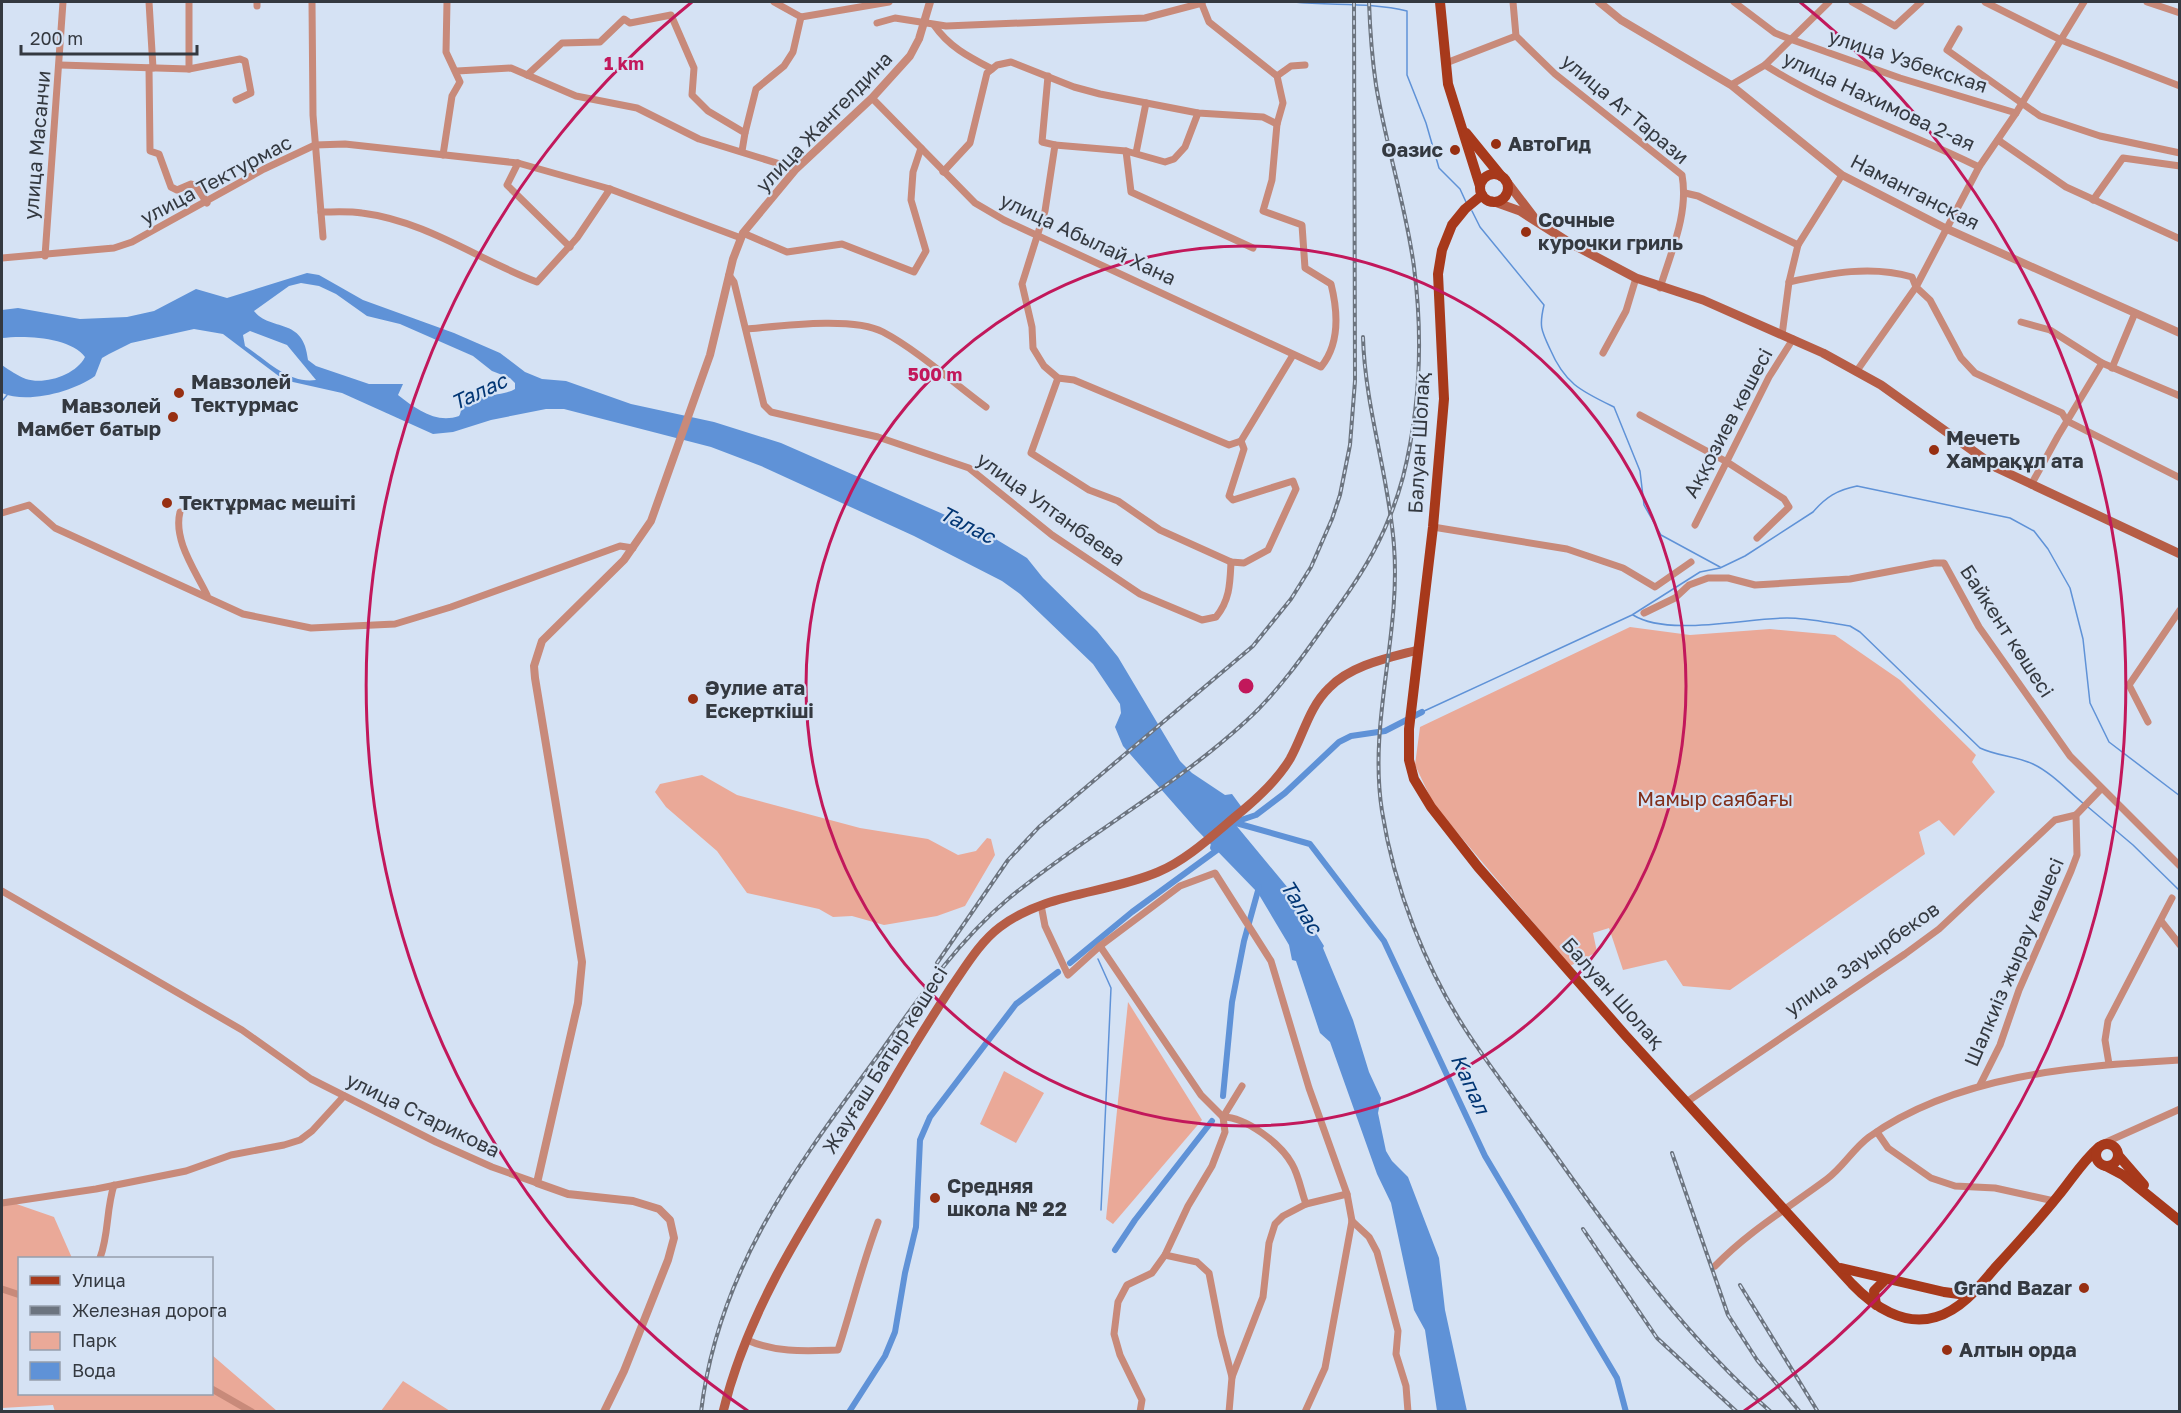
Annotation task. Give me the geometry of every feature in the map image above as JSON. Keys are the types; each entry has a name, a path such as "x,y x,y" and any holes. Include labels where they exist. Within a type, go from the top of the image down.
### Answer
{"main road":[{"path":"1440,2 1452,100 1485,194 1500,201 1506,196 1504,179 1461,125"},
{"path":"1485,194 1488,175 1504,179"},
{"name":"Аққозиев көшесі","path":"1504,179 1539,222"},
{"name":"Аққозиев көшесі","path":"1485,194 1521,211 1575,246 1636,278 1660,288 1703,300 1823,353 1881,385 1998,468 2180,554"},
{"name":"Балуан Шолақ","path":"1485,194 1452,225 1442,250 1439,266 1444,399 1433,527 1409,729 1409,760 1414,779 1431,807 1478,867 1625,1035 1688,1101 1830,1260 1876,1305"},
{"name":"Жауғаш Батыр көшесі","path":"723,1412 730,1384 747,1340 801,1230 960,974 983,943 998,928 1041,905 1159,872 1195,848 1275,780 1290,759 1317,702 1328,688 1362,667 1418,650"},
{"path":"1885,1280 1874,1291 1876,1305 1891,1313 1916,1320 1937,1317 1948,1312 1982,1284 2054,1201 2084,1160 2100,1146 2111,1144 2164,1208"},
{"path":"2100,1146 2095,1155 2104,1166 2123,1175 2180,1221"},
{"path":"2064,1188 2080,1173 2114,1163 2117,1153"},
{"path":"1830,1260 1849,1272 1944,1292 1959,1294 1982,1284"},
{"path":"1944,1292 1948,1299 1948,1312"}],"street":[{"name":"улица Масанчи","path":"45,256 63,2"},
{"path":"149,2 150,151 159,154 171,187 177,190 191,184 196,186 207,203"},
{"path":"189,2 189,69"},
{"path":"312,2 315,145 323,237"},
{"path":"443,155 452,96 460,82 457,71 446,52 447,2"},
{"path":"774,2 801,17 889,2"},
{"name":"улица Жангелдина","path":"537,1184 578,1003 582,962 534,666 536,654 551,630 633,548 651,521 720,322 729,275 742,236 796,169 872,98 910,56 924,25 930,2"},
{"path":"877,23 895,18 924,25 1145,18 1201,2 1209,22 1226,39 1276,76 1283,103 1277,124 1263,117 1198,113 1074,87 1011,62 995,67 987,73 969,143 943,172"},
{"path":"1446,63 1516,36 1513,2"},
{"name":"Наманганская","path":"1599,2 1622,20 1731,85 1842,176 1945,228 2180,333"},
{"name":"улица Узбекская","path":"1734,2 1775,33 1790,39 1900,78 2016,113"},
{"path":"1731,85 1765,65 1829,2"},
{"path":"1852,2 1895,26 1921,2"},
{"path":"1985,2 2061,40 2180,86"},
{"path":"1856,372 1916,287 1979,167 2016,113 2084,2"},
{"path":"2147,2 2180,13"},
{"path":"527,75 562,43 600,42 624,19 630,23 670,15 694,68 692,95 708,111 745,133"},
{"path":"742,151 756,89 783,66 793,52 801,17"},
{"path":"934,25 944,40 964,55 995,67"},
{"path":"1959,29 1947,50 2040,116 2100,136 2180,153"},
{"name":"улица Ат Тарази","path":"1516,36 1555,74 1682,175 1685,193 1680,223 1660,288"},
{"path":"60,65 189,69 240,59 245,61 251,93 236,100"},
{"path":"1276,76 1291,66 1305,65"},
{"name":"улица Нахимова 2-ая","path":"1765,65 1796,84 1927,141 1979,167"},
{"path":"457,71 504,67 576,96 637,108 699,139 796,169"},
{"path":"1048,76 1042,142 1126,151 1165,162 1174,159 1185,147 1198,113"},
{"name":"улица Абылай Хана","path":"872,98 975,203 1321,367 1328,358 1336,332 1337,307 1331,284 1305,268 1302,225 1263,212 1272,180 1277,124"},
{"path":"1136,153 1146,103"},
{"path":"1998,140 2066,187 2180,239"},
{"name":"улица Тектурмас","path":"2,258 45,256 114,248 132,242 207,203 264,168 315,145 345,144 518,164 610,189 787,252 843,244 914,272 926,251 910,200 913,172 921,148"},
{"path":"1055,145 1039,234 1022,284 1032,327 1033,348 1044,366 1058,378 1074,380 1228,445 1241,441 1293,354"},
{"path":"1126,151 1131,192 1253,248"},
{"path":"2093,200 2123,158 2180,166"},
{"path":"518,164 507,185 570,247"},
{"path":"1782,334 1789,282 1798,245 1842,176"},
{"path":"321,212 362,213 404,223 447,240 537,282 570,247 610,189"},
{"path":"1685,193 1698,196 1798,245"},
{"path":"1789,282 1835,273 1888,270 1912,277 1916,287 1930,300 1961,358 1975,373 2062,413 2067,421 2180,478"},
{"name":"улица Ултанбаева","path":"729,275 734,282 747,329 764,405 771,412 878,437 956,461 969,468 1052,535 1140,594 1202,620 1216,617 1225,606 1230,590 1231,562"},
{"path":"1603,353 1626,311 1636,278"},
{"path":"2112,368 2135,313"},
{"path":"2021,322 2050,330 2102,363 2180,396"},
{"path":"747,329 789,325 861,325 882,331 986,407"},
{"name":"Аққозиев көшесі","path":"1695,525 1769,377 1793,339"},
{"path":"2031,485 2102,363"},
{"path":"1058,378 1030,453 1089,490 1118,501 1160,530 1231,562 1244,563 1268,550 1296,489 1293,481 1233,500 1229,496 1244,449 1241,441"},
{"path":"1640,415 1727,462 1788,504 1787,509 1756,538"},
{"path":"2,513 29,505 55,528 207,595 243,614 311,628 379,627 451,607 620,546 633,548"},
{"path":"180,512 178,529 181,540 207,595"},
{"path":"1433,527 1567,549 1623,568 1655,587 1691,561"},
{"name":"Байкент көшесі","path":"1644,613 1675,598 1689,585 1708,578 1728,578 1755,585 1850,579 1934,562 1944,563 1979,627 2070,756 2100,789 2180,866"},
{"path":"2148,722 2129,685 2180,610"},
{"path":"2076,815 2100,789"},
{"name":"улица Зауырбеков","path":"1688,1101 1939,929 2055,820 2076,815"},
{"name":"Шалкиіз жырау көшесі","path":"1980,1085 2000,1045 2019,990 2077,855 2076,815"},
{"path":"1041,905 1045,926 1068,975 1100,946 1180,886 1215,873 1240,908 1271,962 1309,1088 1347,1194 1352,1221 1325,1368 1305,1412"},
{"name":"улица Старикова","path":"2,891 242,1030 311,1079 436,1142 492,1167 568,1194 633,1201 659,1209 670,1220 674,1238 669,1260 624,1371 604,1412"},
{"path":"2109,1064 2105,1040 2108,1022 2172,898"},
{"path":"2161,921 2180,945"},
{"path":"1100,946 1175,1059 1201,1095 1223,1117 1225,1131 1222,1144 1165,1255 1152,1272 1127,1285 1118,1302 1113,1334 1120,1355 1142,1400 1140,1412"},
{"path":"1715,1266 1736,1245 1782,1208 1829,1178 1867,1138 1919,1106 1980,1085 2109,1064 2180,1060"},
{"path":"1223,1117 1242,1086"},
{"path":"2,1203 186,1171 231,1155 300,1140 344,1096"},
{"path":"2100,1146 2180,1109"},
{"path":"1223,1117 1231,1117 1244,1123 1266,1137 1283,1153 1291,1162 1306,1204"},
{"path":"1877,1132 1888,1148 1931,1178 1955,1186 1995,1188 2054,1201"},
{"path":"2117,1153 2122,1136"},
{"path":"100,1257 108,1236 109,1201 114,1185"},
{"path":"1229,1412 1232,1377 1263,1297 1272,1233 1283,1216 1306,1204 1347,1194"},
{"path":"1352,1221 1370,1237 1377,1252 1398,1332 1396,1354 1406,1386 1408,1412"},
{"path":"747,1340 762,1347 791,1351 838,1350 855,1298 864,1257 878,1222"},
{"path":"1165,1255 1197,1262 1209,1274 1232,1377"},
{"path":"2,1289 18,1293"},
{"path":"213,1390 252,1412"}],"green space":[{"name":"Мамыр саябағы","path":"1630,627 1690,635 1770,629 1835,635 1900,680 1976,755 1972,762 1995,792 1954,836 1939,820 1919,832 1925,854 1730,990 1683,986 1666,960 1623,970 1609,928 1593,933 1597,952 1570,966 1434,805 1415,765 1420,727"},
{"path":"702,775 737,795 860,828 928,839 958,855 976,851 987,838 991,839 995,855 965,906 937,916 884,925 852,916 833,917 819,909 747,893 717,851 666,807 655,792 660,784"},
{"path":"1128,1002 1202,1120 1113,1224 1106,1219"},
{"path":"1004,1071 1044,1093 1016,1143 980,1124"},
{"path":"2,1199 54,1217 72,1257 18,1257 18,1395 213,1395 213,1356 277,1411 55,1412 53,1405 2,1408"},
{"path":"403,1381 450,1411 381,1411"}],"water":[{"name":"Талас","path":"307,273 319,275 363,300 454,333 500,353 525,372 542,379 566,381 631,404 714,422 781,443 984,532 1027,558 1043,578 1097,631 1118,657 1180,761 1192,773 1225,795 1232,794 1243,809 1235,824 1288,888 1324,946 1353,1020 1369,1072 1381,1098 1378,1113 1386,1151 1392,1161 1408,1177 1439,1258 1445,1310 1467,1411 1437,1411 1425,1330 1414,1310 1391,1203 1377,1174 1330,1042 1320,1033 1296,961 1292,960 1289,945 1258,893 1196,829 1123,746 1115,727 1121,713 1120,704 1093,664 1020,594 1002,581 914,536 761,466 711,447 564,409 546,409 491,420 453,432 433,434 342,393 284,380 223,334 194,329 131,343 102,358 95,376 75,387 37,397 12,396 2,393 2,365 26,379 42,381 59,377 75,369 85,357 78,350 58,341 34,337 2,338 2,310 18,308 80,319 127,317 154,311 196,289 227,298","holes":["301,283 319,286 336,294 367,316 400,324 473,356 492,371 510,378 515,383 515,389 467,400 463,403 459,416 442,418 419,410 398,395 403,384 369,384 316,366 308,360 300,337 286,327 269,321 254,311 289,286","250,331 287,345 316,380 287,375 245,346 243,335"]}],"waterway":[{"path":"1294,2 1379,6 1407,11 1407,75 1426,123 1439,168 1460,189 1466,202"},
{"path":"1472,211 1480,227 1544,305 1541,323 1543,332 1562,371 1583,391 1614,407 1640,471 1644,505 1661,535 1720,567"},
{"path":"2,401 7,395"},
{"path":"1422,712 1632,615 1700,572 1720,568 1745,556 1813,512 1832,495 1857,486 2010,518 2034,531 2048,549 2070,588 2083,639 2090,703 2109,742 2180,796"},
{"path":"1633,615 1666,625 1708,625 1787,618 1850,626 1860,632 1980,748 2033,764 2053,777 2084,804"},
{"path":"1235,822 1256,815 1285,793 1339,742 1351,736 1385,731 1422,712"},
{"path":"2088,807 2133,845 2180,891"},
{"name":"Капал","path":"1236,823 1310,844 1384,941 1485,1156 1617,1378 1626,1412"},
{"path":"1070,963 1132,912 1217,850 1213,848 1215,840"},
{"path":"1223,1096 1232,1002 1244,941 1259,887"},
{"path":"1098,959 1111,988 1101,1210"},
{"path":"849,1412 885,1356 895,1332 916,1227 920,1140 930,1117 1016,1004 1058,972"},
{"path":"1115,1250 1135,1220 1212,1121"}],"railway":[{"path":"937,963 1008,860 1039,827 1253,646 1291,599 1311,567 1332,519 1340,495 1350,445 1355,381 1354,2"},
{"path":"701,1412 710,1360 724,1311 743,1265 766,1221 819,1137 939,972 989,916 1008,899 1067,854 1188,769 1245,722 1290,673 1342,601 1374,551 1397,497 1409,451 1416,399 1419,346 1414,267 1376,85 1369,2"},
{"path":"1363,337 1368,390 1394,546 1393,613 1381,712 1379,778 1387,840 1403,899 1426,956 1453,1010 1492,1068 1660,1296 1713,1356 1771,1412"},
{"path":"1672,1153 1728,1315 1757,1360 1800,1412"},
{"path":"1583,1229 1657,1338 1737,1412"},
{"path":"1740,1285 1818,1412"}],"place":[{"name":"АвтоГид","path":"1496,144"},
{"name":"Оазис","path":"1455,150"},
{"name":"Сочные курочки гриль","path":"1526,232"},
{"name":"Мавзолей Тектурмас","path":"179,393"},
{"name":"Мавзолей Мамбет батыр","path":"173,417"},
{"name":"Мечеть Хамрақұл ата","path":"1934,450"},
{"name":"Тектұрмас мешіті","path":"167,503"},
{"name":"Әулие ата Ескерткіші","path":"693,699"},
{"name":"Средняя школа № 22","path":"935,1198"},
{"name":"Grand Bazar","path":"2084,1288"},
{"name":"Алтын орда","path":"1947,1350"}]}
